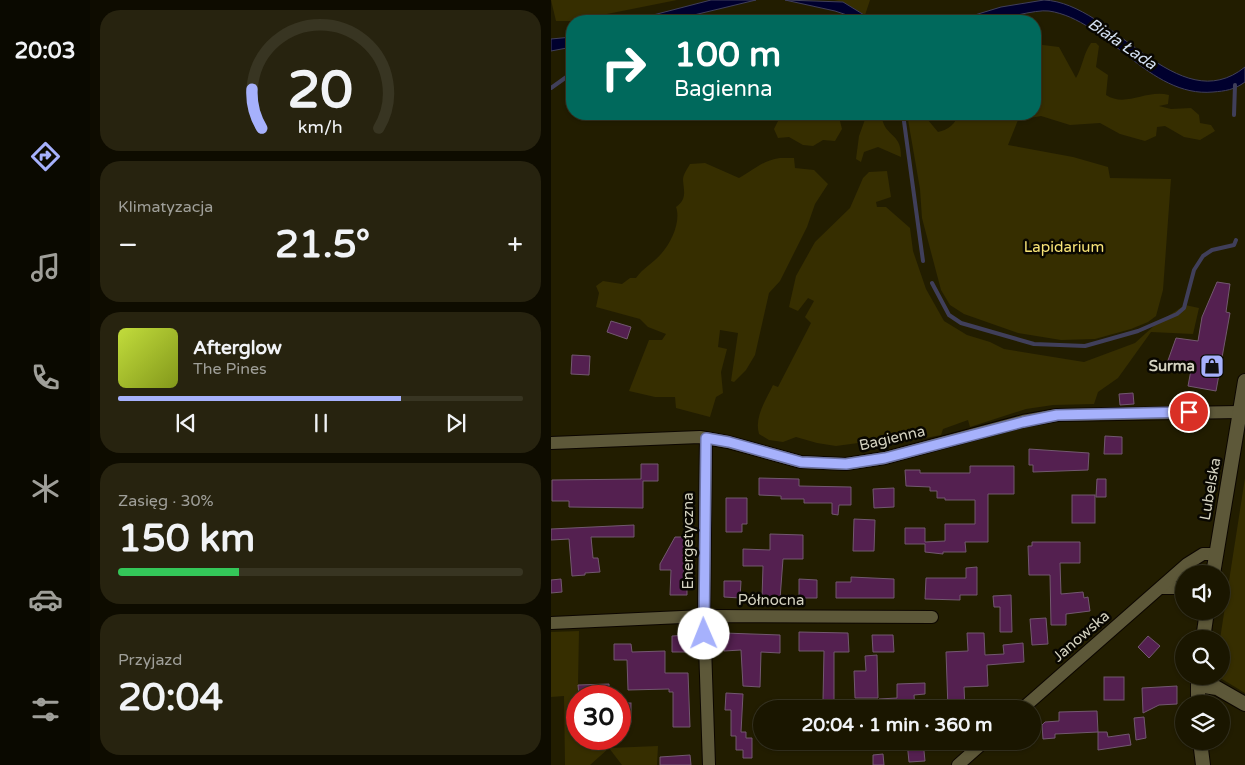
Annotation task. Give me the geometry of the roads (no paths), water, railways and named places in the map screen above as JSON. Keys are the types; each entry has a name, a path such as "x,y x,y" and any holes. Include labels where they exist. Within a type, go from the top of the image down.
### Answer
{"street":[{"name":"Lubelska","path":"1214,565 1245,380"},
{"name":"Bagienna","path":"551,443 706,438 729,442 801,462 846,464 885,458 1057,415 1239,412"},
{"name":"Energetyczna","path":"706,438 704,616 709,765"},
{"name":"Janowska","path":"1032,700 1198,556 1215,554"},
{"path":"1161,588 1175,588"},
{"name":"Północna","path":"551,623 704,616 932,617"},
{"path":"1209,685 1245,704"},
{"path":"958,765 975,750"},
{"path":"1201,750 1203,765"}],"water":[{"path":"711,0 756,0 694,15 653,15"},
{"path":"785,0 843,2 864,15 847,15"},
{"name":"Biała Łada","path":"1044,0 1070,6 1095,19 1145,55 1170,70 1195,80 1220,80 1245,67 1245,82 1229,90 1213,92 1190,91 1169,83 1149,71 1091,28 1070,17 1049,11 1020,15 975,15 1001,7"},
{"path":"566,38 566,48 551,51 551,39"}],"waterway":[{"path":"551,88 566,77"},
{"path":"1234,115 1235,85"},
{"path":"904,120 923,261"},
{"path":"932,283 949,315 961,323 1034,344 1085,346 1138,331 1177,314 1184,308 1194,270 1203,256 1212,250 1234,245 1236,240"}],"place":[{"name":"Surma","path":"1212,366"}],"park label":[{"name":"Lapidarium","path":"1064,247"}]}
